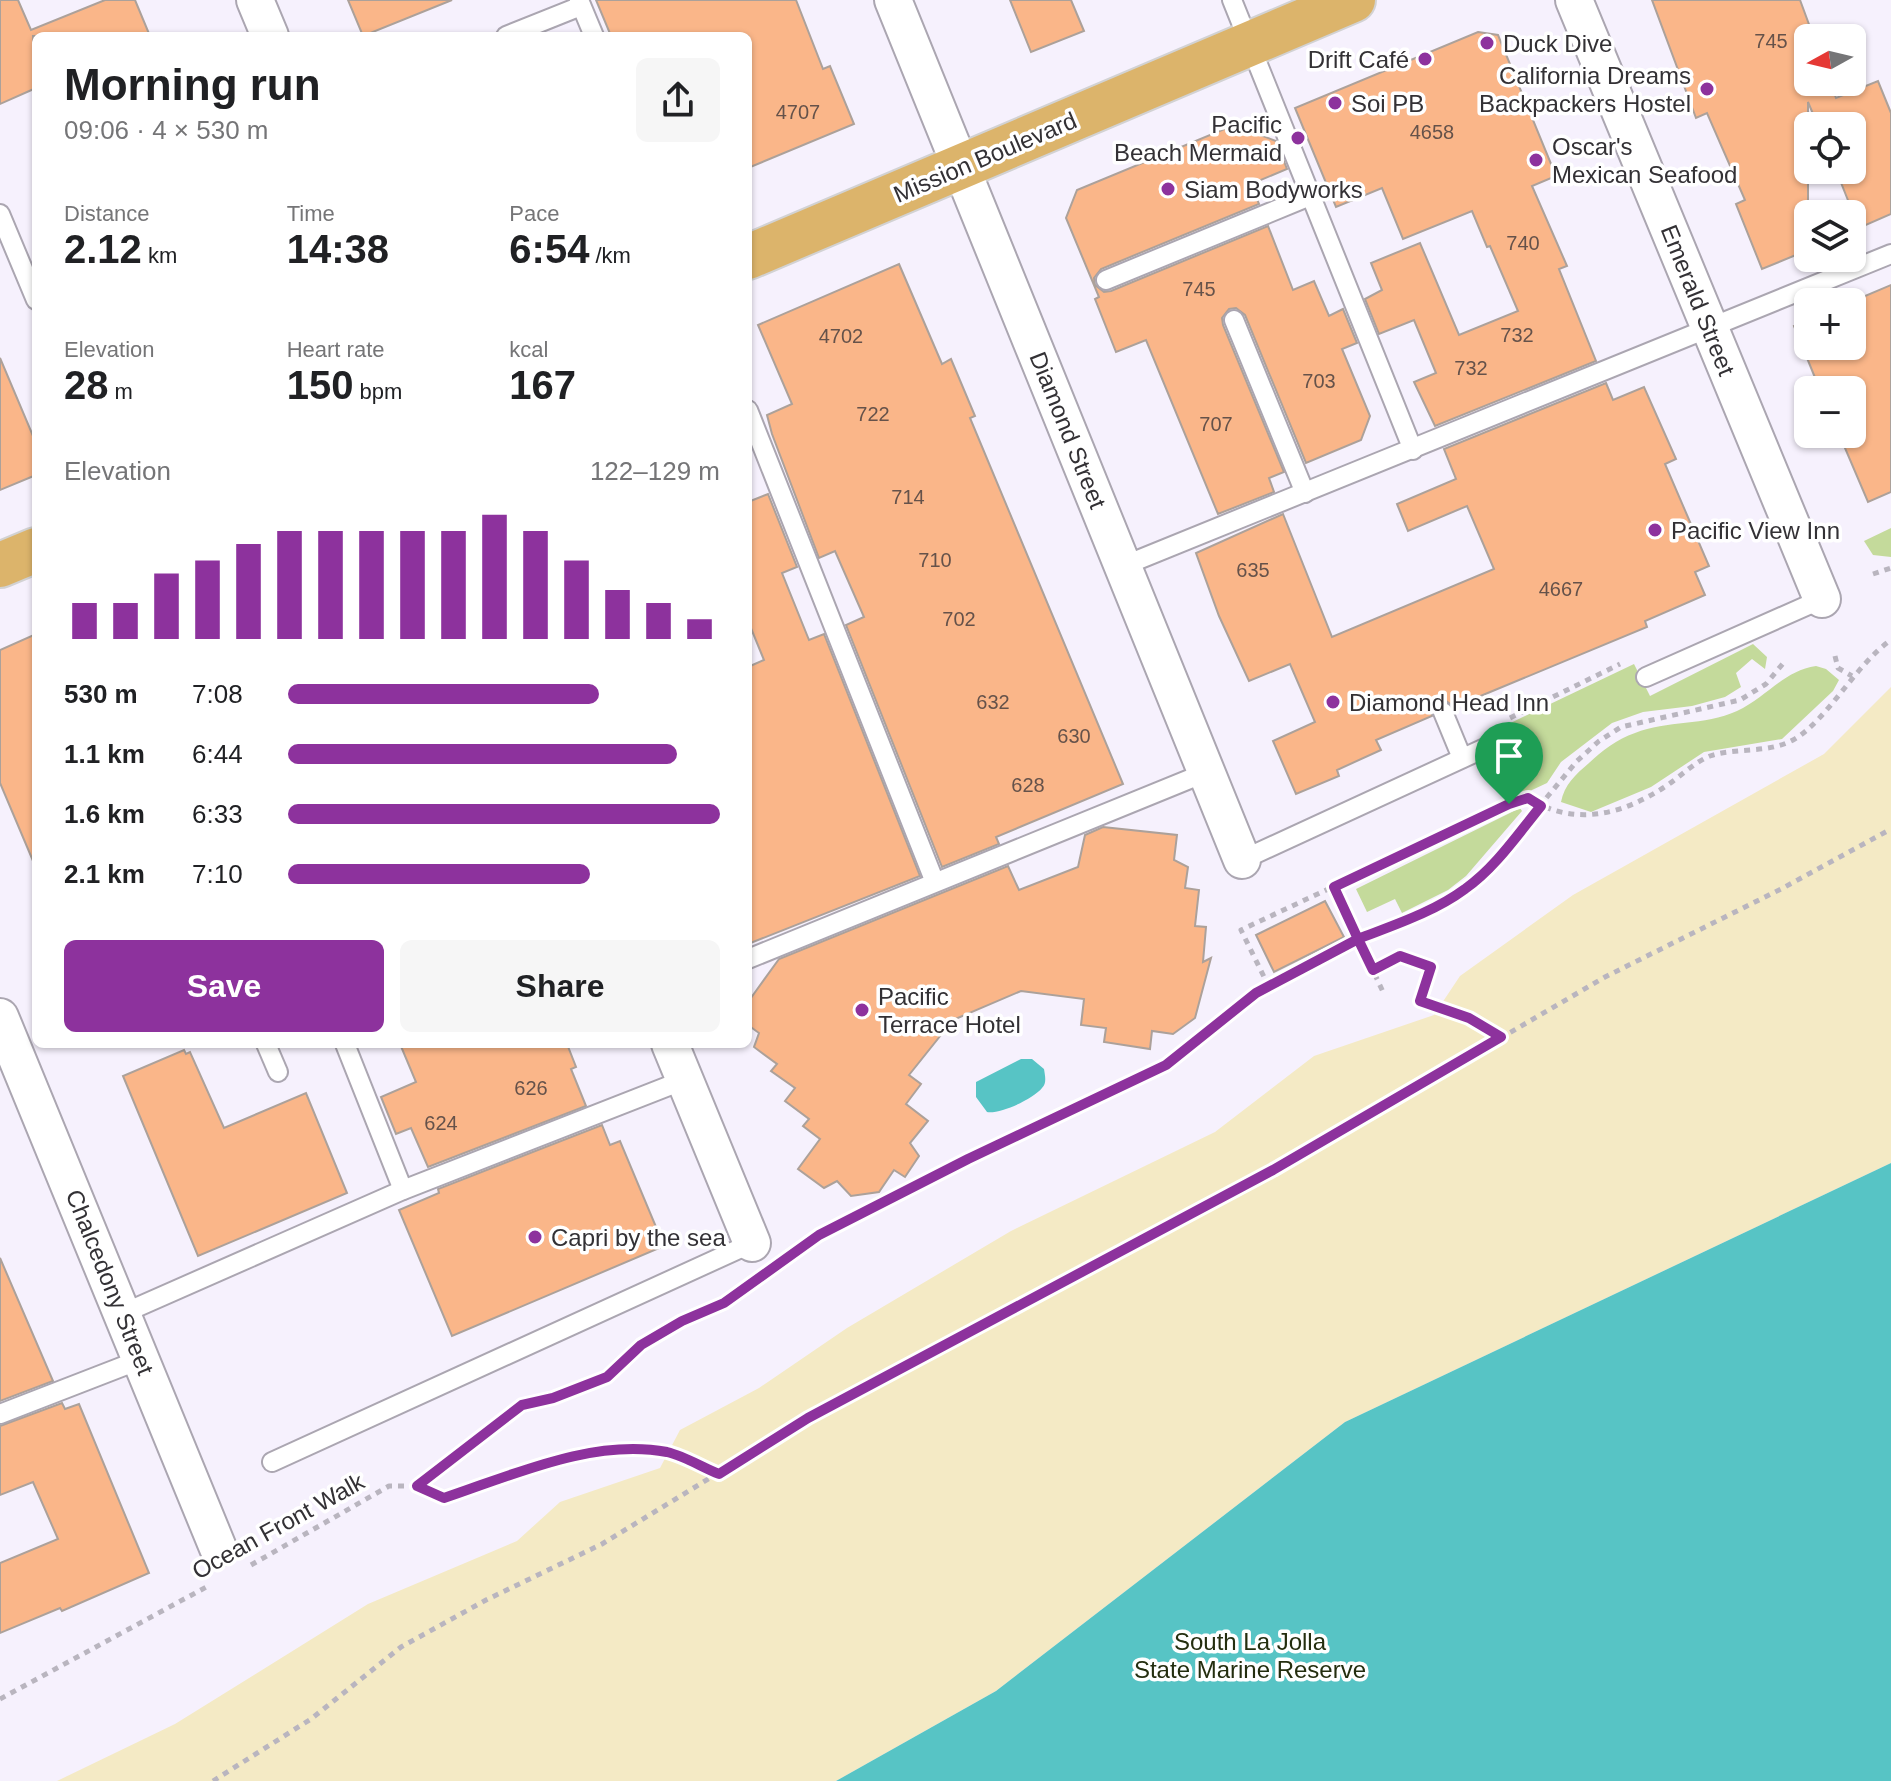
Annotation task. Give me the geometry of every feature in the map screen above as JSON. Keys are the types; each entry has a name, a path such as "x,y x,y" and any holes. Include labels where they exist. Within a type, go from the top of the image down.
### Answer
{"main road":[{"name":"Mission Boulevard","path":"752,255 1353,0"},
{"path":"0,565 32,552"}],"street":[{"path":"255,0 268,32"},
{"name":"Diamond Street","path":"893,0 1242,860"},
{"name":"Emerald Street","path":"1574,0 1822,599"},
{"name":"Chalcedony Street","path":"0,1017 228,1560"},
{"path":"672,1048 761,1258"}],"lane":[{"path":"1232,0 1413,450"},
{"path":"515,32 580,3 592,32"},
{"path":"1106,280 1310,196"},
{"path":"0,214 32,290"},
{"path":"1123,566 1891,254"},
{"path":"1234,320 1305,493"},
{"path":"752,420 934,880"},
{"path":"1646,677 1822,599"},
{"path":"1443,712 1462,758"},
{"path":"1242,860 1498,742"},
{"path":"752,957 934,880 1207,772"},
{"path":"268,1048 278,1072"},
{"path":"347,1048 403,1190"},
{"path":"124,1313 403,1190 684,1080"},
{"path":"272,1462 761,1258"},
{"path":"0,1414 142,1359"}],"path":[{"path":"1873,574 1891,568"},
{"path":"1269,987 1241,930 1509,804 1528,798 1554,812 1587,817 1603,815 1667,786 1708,757 1759,750 1793,740 1852,676 1891,640"},
{"path":"1835,656 1838,668 1852,676"},
{"path":"782,1264 819,1235 968,1159 1166,1065 1269,987 1358,939 1418,915 1465,889 1489,867 1577,761 1621,727 1740,700 1766,684 1785,661"},
{"path":"1509,804 1495,772 1509,766 1490,728 1623,663"},
{"path":"213,1781 311,1719 401,1647 486,1600 602,1544 808,1418 1233,1192 1605,977 1891,829"},
{"path":"1334,887 1384,994"},
{"path":"1373,970 1400,956 1431,967 1420,1001 1469,1018 1501,1037"},
{"name":"Ocean Front Walk","path":"228,1560 389,1486 417,1486 522,1405 553,1398 607,1377 641,1345 682,1321 724,1303 761,1258"},
{"path":"417,1486 444,1498 541,1465 617,1448 669,1452 719,1474"},
{"name":"Ocean Front Walk","path":"0,1699 178,1600 214,1584"}],"green space":[{"path":"1891,528 1891,557 1873,555 1864,541"},
{"path":"1753,644 1767,657 1765,669 1752,659 1736,673 1741,687 1725,697 1692,706 1643,712 1612,723 1561,762 1547,783 1515,798 1505,774 1516,768 1498,729 1634,664 1650,696"},
{"path":"1816,666 1826,669 1839,680 1833,691 1782,739 1704,752 1651,787 1591,812 1561,802 1575,776 1622,739 1660,726 1724,716 1747,706 1794,673"},
{"path":"1520,808 1522,811 1466,876 1448,890 1402,913 1395,899 1367,912 1356,889"}],"sand":[{"path":"1891,687 1891,1163 1345,1422 996,1691 836,1781 57,1781 175,1724 368,1604 517,1541 560,1502 660,1468 680,1430 759,1388 847,1328 1011,1231 1215,1132 1314,1056 1434,1015 1460,976 1573,895 1824,754"}],"water":[{"path":"1021,1059 1032,1059 1044,1069 1044,1086 1016,1105 987,1112 976,1097 976,1082"},
{"path":"1891,1163 1891,1781 836,1781 996,1691 1345,1422"}],"building":[{"path":"0,0 18,0 31,30 105,0 135,0 148,32 32,32 32,90 0,104"},
{"path":"348,0 452,0 373,32 361,32"},
{"path":"596,0 796,0 823,69 830,66 854,124 752,166 752,32 609,32"},
{"path":"1010,0 1071,0 1084,31 1031,52"},
{"path":"1652,0 1800,0 1809,24 1794,24 1794,96 1866,96 1866,86 1878,81 1891,113 1891,214 1866,225 1866,200 1848,200 1842,184 1866,184 1866,112 1812,112 1808,102 1808,112 1794,112 1794,184 1808,184 1808,200 1794,200 1794,256 1762,269 1736,204 1745,200 1707,113 1696,118"},
{"path":"1478,32 1498,35 1556,176 1532,186 1567,266 1559,269 1596,361 1435,426 1414,382 1436,373 1414,320 1379,334 1365,299 1382,290 1371,263 1420,243 1459,335 1518,311 1490,246 1487,247 1472,211 1403,239 1382,188 1336,207 1295,108"},
{"path":"1234,125 1276,141 1287,169 1251,184 1259,204 1101,269 1094,278 1095,285 1104,292 1111,291 1268,226 1293,290 1314,281 1329,316 1343,309 1357,343 1342,349 1370,416 1361,440 1306,463 1245,315 1236,308 1229,309 1222,318 1223,325 1284,472 1269,478 1274,492 1218,514 1146,340 1116,352 1095,299 1099,297 1066,218 1077,190"},
{"path":"899,264 942,364 951,359 975,416 970,418 1123,784 996,837 999,844 942,867 846,625 864,617 835,551 819,558 772,434 767,415 792,404 758,325"},
{"path":"1891,285 1891,492 1868,502 1845,448 1866,448 1866,376 1814,376 1808,360 1866,360 1866,296"},
{"path":"0,358 32,434 32,477 0,490"},
{"path":"1606,383 1613,400 1644,387 1676,459 1665,464 1709,566 1695,572 1705,595 1645,621 1647,627 1454,707 1445,700 1438,701 1431,710 1432,716 1376,740 1381,750 1337,770 1339,776 1296,794 1273,741 1315,722 1290,664 1249,681 1219,616 1196,553 1283,514 1332,637 1494,569 1467,506 1408,531 1397,504 1456,479 1444,449"},
{"path":"768,494 797,567 782,573 809,640 824,634 920,876 752,942 752,665 764,660 752,631 752,500"},
{"path":"32,636 32,859 0,783 0,650"},
{"name":"Pacific Terrace Hotel","path":"1103,827 1177,835 1174,860 1188,867 1185,888 1199,890 1195,926 1206,927 1203,962 1211,958 1195,1018 1173,1034 1152,1031 1150,1049 1104,1042 1106,1028 1081,1025 1084,999 1021,991 953,1020 909,1075 921,1084 906,1104 928,1121 910,1143 919,1156 905,1177 894,1170 879,1192 851,1196 837,1181 824,1188 798,1169 820,1139 803,1126 809,1119 785,1101 795,1088 771,1071 777,1064 754,1047 759,1033 752,1028 752,996 779,959 1008,866 1019,890 1078,867 1085,835"},
{"path":"1325,901 1344,937 1274,972 1256,935"},
{"path":"402,1048 569,1048 576,1067 571,1069 586,1106 428,1167 411,1128 396,1134 381,1097 416,1082"},
{"path":"184,1050 186,1054 190,1052 224,1128 306,1093 347,1193 198,1256 123,1076"},
{"name":"Capri by the sea","path":"602,1125 610,1145 620,1141 664,1246 452,1336 399,1210 439,1193 438,1189"},
{"path":"0,1258 53,1381 0,1401"},
{"path":"62,1403 65,1409 79,1404 149,1573 62,1611 60,1608 0,1633 0,1563 58,1539 33,1482 0,1495 0,1426"}],"place":[{"name":"Duck Dive","path":"1487,43"},
{"name":"Drift Café","path":"1425,59"},
{"name":"California Dreams Backpackers Hostel","path":"1707,89"},
{"name":"Soi PB","path":"1335,103"},
{"name":"Pacific Beach Mermaid","path":"1298,138"},
{"name":"Oscar's Mexican Seafood","path":"1536,160"},
{"name":"Siam Bodyworks","path":"1168,189"},
{"name":"Pacific View Inn","path":"1655,530"},
{"name":"Diamond Head Inn","path":"1333,702"},
{"name":"Pacific Terrace Hotel","path":"862,1010"},
{"name":"Capri by the sea","path":"535,1237"}],"route":[{"path":"1509,804 1334,887 1358,939 1256,993 1166,1065 968,1159 819,1235 724,1303 682,1321 641,1345 607,1377 553,1398 522,1405 417,1486 444,1498 541,1465 617,1448 669,1452 719,1474 808,1418 1273,1170 1501,1037 1469,1018 1420,1001 1431,967 1400,956 1373,970 1358,939 1418,915 1465,889 1489,867 1541,806 1528,798 1509,804"}],"park label":[{"name":"South La Jolla State Marine Reserve","path":"1250,1655"}]}
